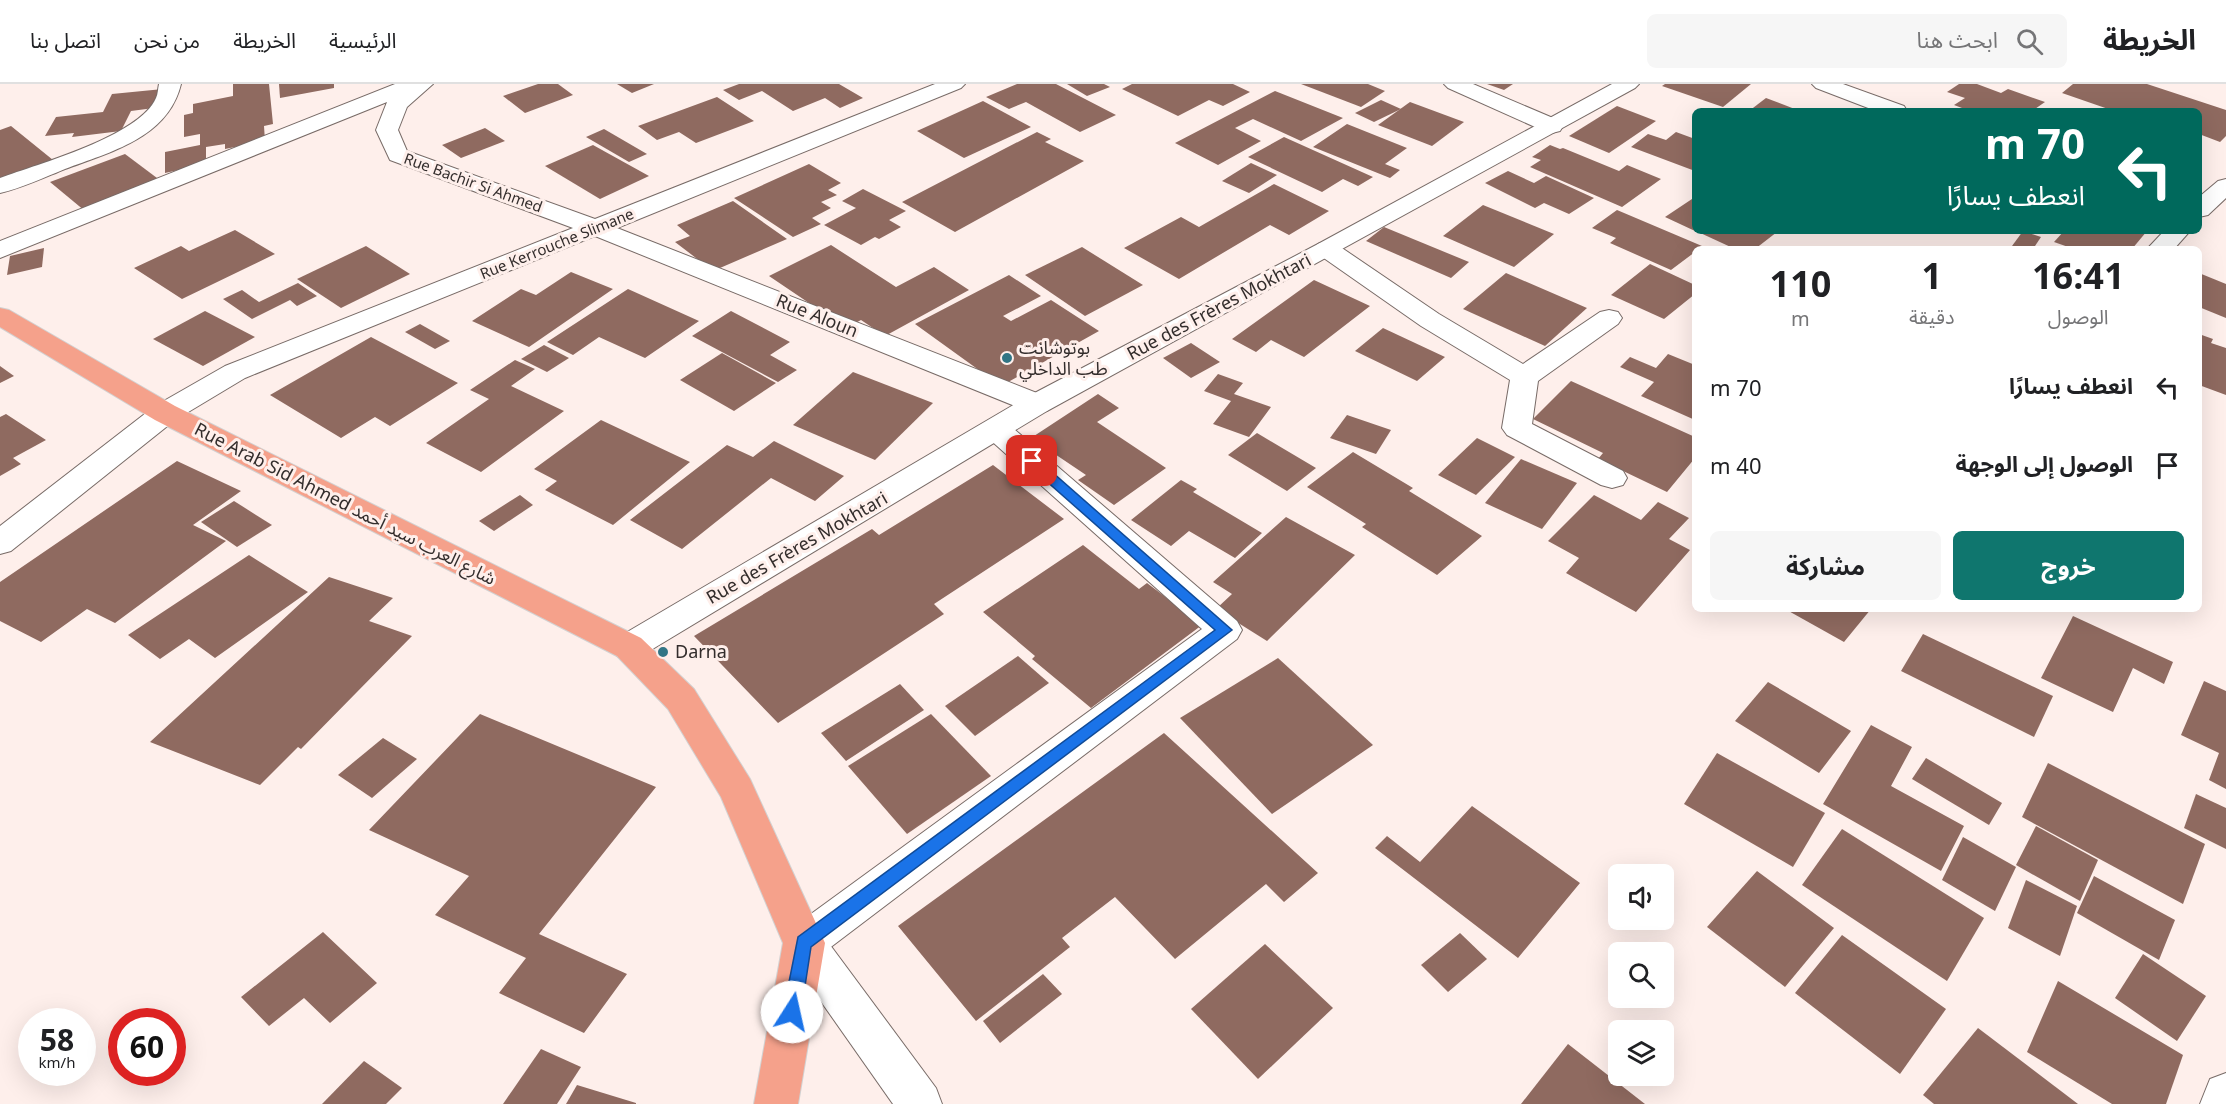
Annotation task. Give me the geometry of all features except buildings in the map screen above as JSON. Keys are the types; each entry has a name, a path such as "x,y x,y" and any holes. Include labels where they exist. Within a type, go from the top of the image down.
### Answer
{"main road":[{"name":"Rue Arab Sid Ahmed شارع العرب سيد أحمد","path":"0,316 165,413 629,646 681,699 737,790 804,943"},
{"path":"776,1104 804,943"}],"street":[{"path":"0,186 124,139 144,125 166,100 170,84"},
{"path":"0,250 414,84"},
{"name":"Rue Bachir Si Ahmed","path":"422,84 397,104 387,130 398,155 596,228"},
{"name":"Rue Kerrouche Slimane","path":"0,543 165,413 235,372 954,84"},
{"path":"1455,84 1552,126"},
{"name":"Rue des Frères Mokhtari","path":"629,646 997,430 1037,404 1628,84"},
{"path":"1823,84 1888,108"},
{"path":"2202,207 2226,186"},
{"name":"Rue Aloun","path":"596,228 1037,404"},
{"path":"2163,246 2175,234"},
{"path":"1327,249 1430,320 1524,377"},
{"path":"1609,318 1524,377 1517,428 1612,478"},
{"path":"920,1104 804,943 1225,630 997,430"},
{"path":"2222,1104 2226,1095"}],"place":[{"name":"بوتوشانت طب الداخلي","path":"1007,358"},
{"name":"Darna","path":"663,652"}],"route":[{"path":"792,1012 804,943 1225,630 1032,461"}]}
